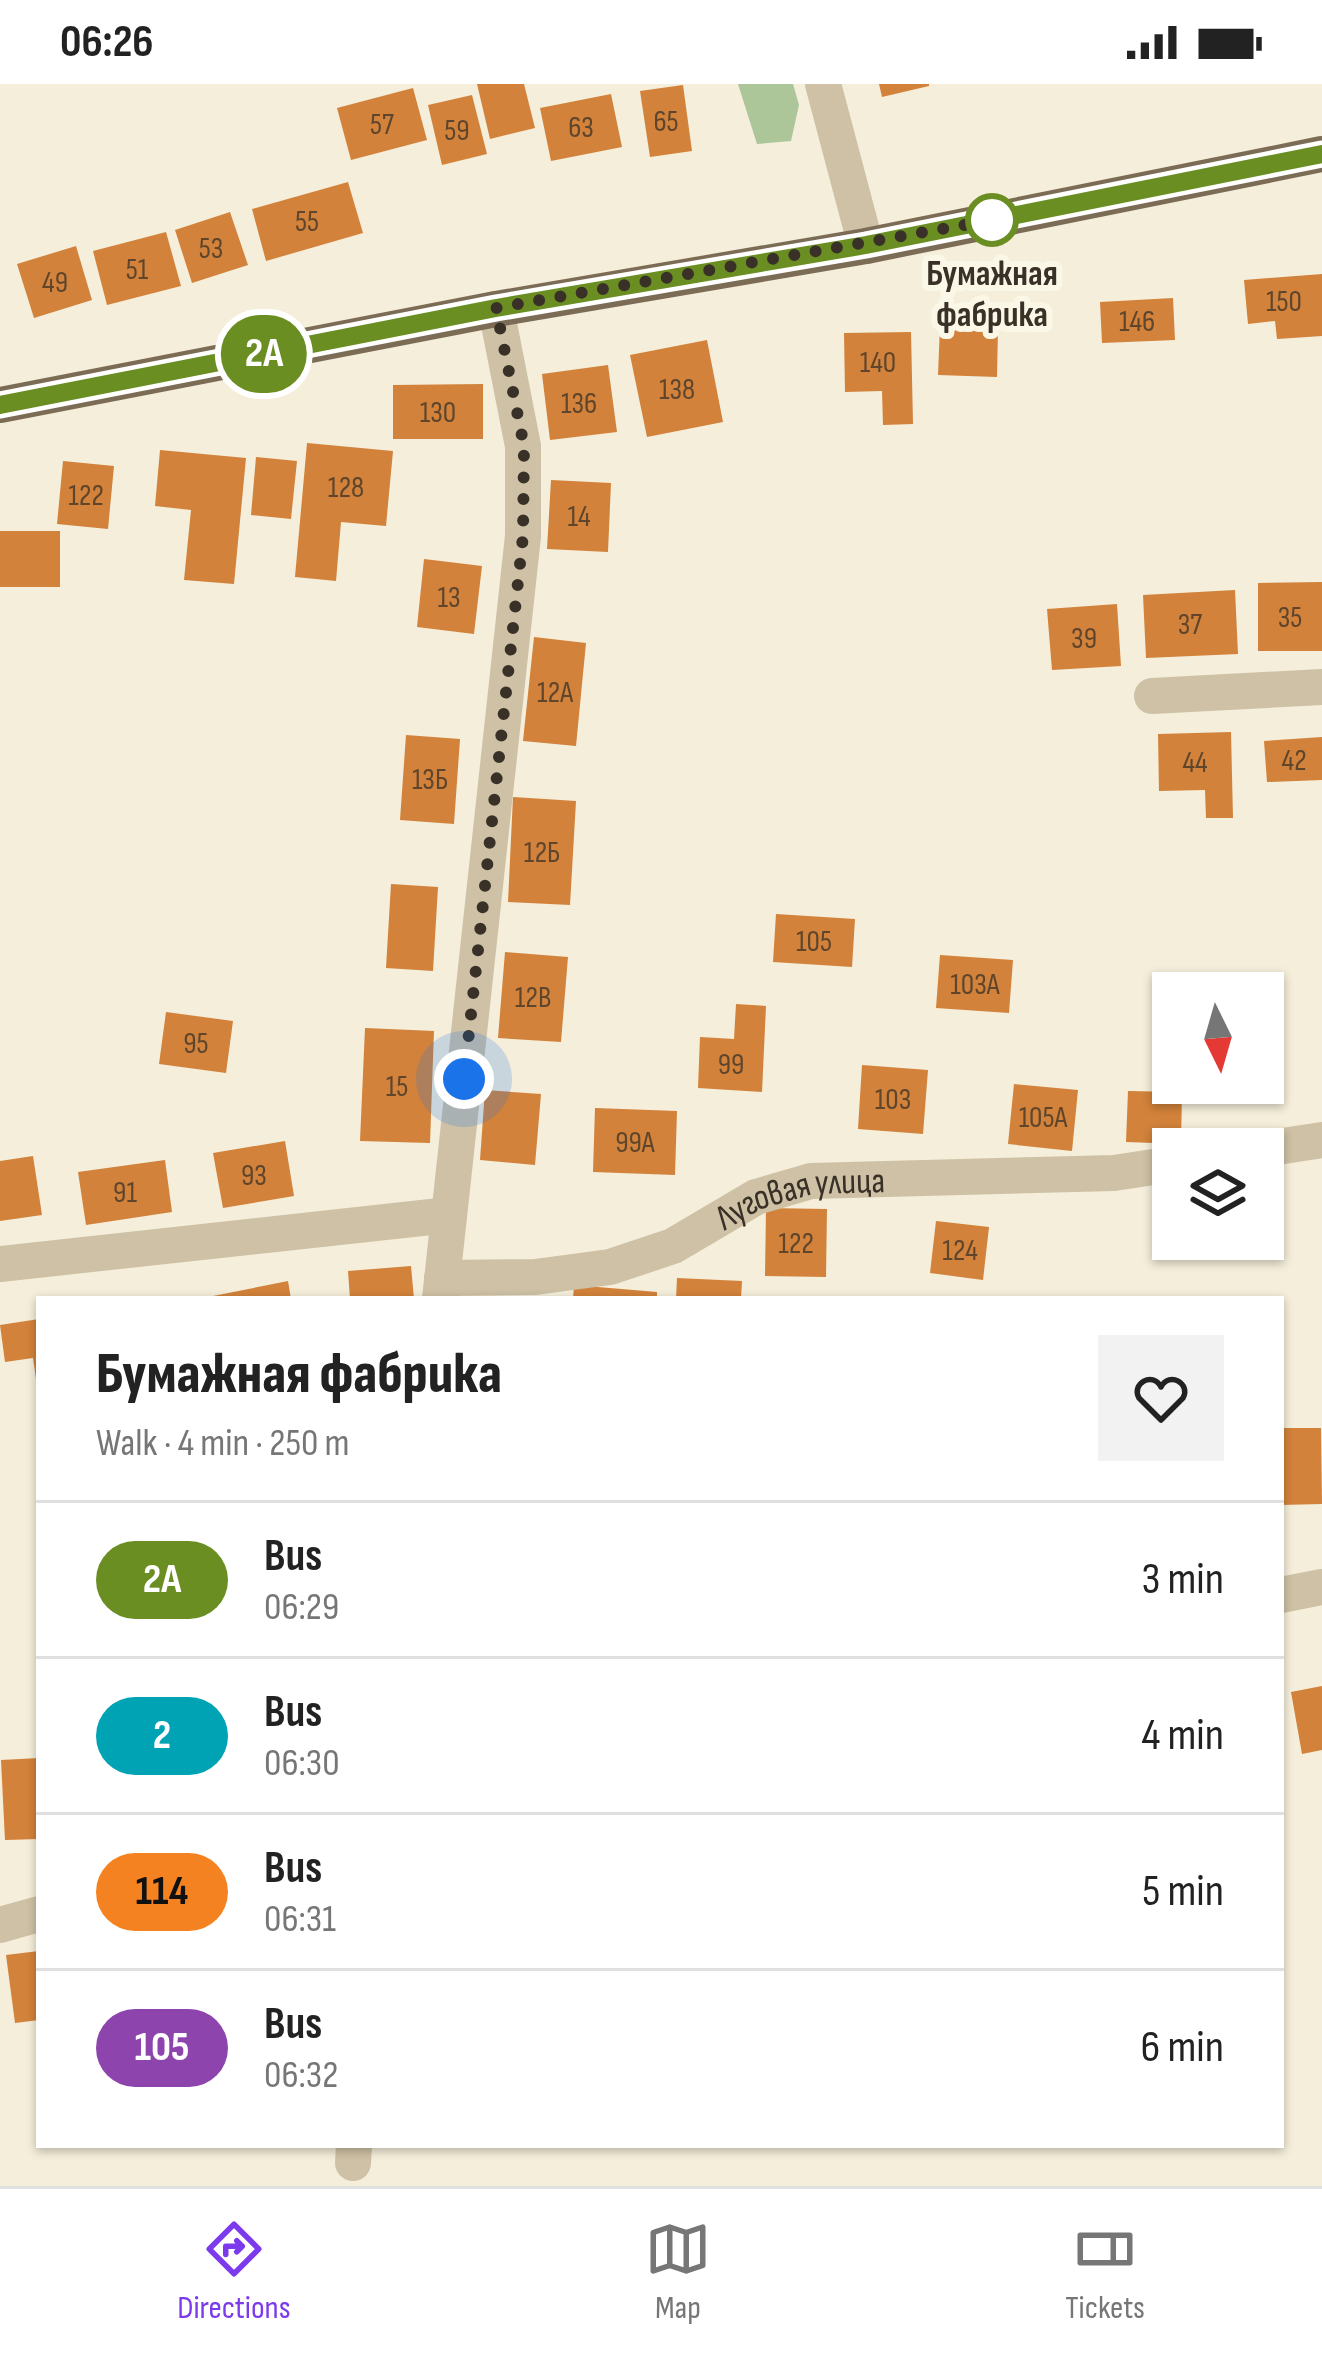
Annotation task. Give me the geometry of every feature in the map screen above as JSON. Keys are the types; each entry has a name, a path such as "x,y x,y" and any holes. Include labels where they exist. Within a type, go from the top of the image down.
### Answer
{"main road":[{"path":"0,405 496,308 866,245 1322,154"}],"street":[{"path":"823,84 866,245"},
{"path":"441,1288 523,536 524,446 496,308"},
{"path":"1152,696 1322,688"},
{"path":"1284,1146 1322,1140"},
{"name":"Луговая улица","path":"441,1288 610,1268 673,1246 756,1197 811,1181 1114,1173 1152,1167"},
{"path":"0,1264 448,1215"},
{"path":"1284,1594 1322,1587"},
{"path":"0,1925 36,1914"}],"green space":[{"path":"738,84 793,84 799,105 791,141 757,144"}],"building":[{"path":"477,84 524,84 535,128 490,139"},
{"path":"879,84 929,84 929,86 882,97"},
{"path":"683,85 692,151 650,157 640,91"},
{"path":"413,88 427,140 351,160 337,108"},
{"path":"611,94 622,147 551,161 540,108"},
{"path":"472,95 487,154 442,165 428,105"},
{"path":"348,182 363,233 266,261 252,209"},
{"path":"230,212 248,265 192,283 175,230"},
{"path":"166,232 181,286 107,305 93,251"},
{"path":"76,246 92,300 34,318 17,264"},
{"path":"1322,274 1322,336 1277,339 1275,321 1248,324 1244,280"},
{"path":"1173,298 1175,340 1102,343 1100,302"},
{"path":"940,326 998,327 997,377 938,375"},
{"path":"911,332 913,424 883,425 882,391 845,392 844,333"},
{"path":"707,340 723,422 647,437 630,355"},
{"path":"608,365 617,432 550,440 542,374"},
{"path":"483,384 483,439 393,439 393,385"},
{"path":"307,443 393,451 386,526 341,522 336,581 295,577"},
{"path":"160,450 246,458 234,584 184,580 191,510 155,506"},
{"path":"256,457 297,461 291,519 251,515"},
{"path":"63,461 114,466 108,529 57,524"},
{"path":"551,480 611,483 608,552 547,549"},
{"path":"0,531 60,531 60,587 0,587"},
{"path":"424,559 482,566 474,634 417,627"},
{"path":"1322,582 1322,651 1258,651 1258,583"},
{"path":"1235,590 1238,654 1146,658 1143,595"},
{"path":"1117,604 1121,666 1052,670 1047,609"},
{"path":"534,637 586,643 576,746 523,741"},
{"path":"1231,732 1233,818 1206,818 1205,790 1159,791 1158,734"},
{"path":"406,735 460,739 454,824 400,820"},
{"path":"1322,737 1322,780 1267,782 1264,741"},
{"path":"513,797 576,801 570,905 508,902"},
{"path":"391,884 438,887 433,971 386,968"},
{"path":"776,914 855,919 852,967 773,962"},
{"path":"505,952 568,957 561,1042 498,1038"},
{"path":"940,955 1013,960 1009,1013 936,1008"},
{"path":"736,1004 766,1006 762,1092 698,1088 700,1037 734,1039"},
{"path":"166,1012 233,1021 226,1073 159,1064"},
{"path":"365,1028 434,1031 430,1143 360,1141"},
{"path":"862,1065 928,1070 923,1134 858,1129"},
{"path":"1014,1084 1078,1090 1072,1151 1008,1144"},
{"path":"485,1090 541,1094 535,1165 480,1160"},
{"path":"1128,1091 1152,1091 1152,1104 1182,1104 1181,1128 1152,1128 1152,1143 1126,1142"},
{"path":"595,1108 677,1111 675,1175 593,1172"},
{"path":"285,1141 294,1196 223,1208 213,1153"},
{"path":"33,1156 42,1215 0,1221 0,1161"},
{"path":"165,1160 172,1212 86,1225 78,1172"},
{"path":"766,1208 827,1209 826,1277 765,1276"},
{"path":"936,1221 989,1227 983,1280 930,1273"},
{"path":"411,1266 414,1296 350,1296 348,1271"},
{"path":"677,1278 742,1281 741,1296 676,1296"},
{"path":"288,1281 290,1296 213,1296"},
{"path":"574,1285 657,1292 657,1296 573,1296"},
{"path":"36,1319 36,1379 33,1358 5,1362 0,1325"},
{"path":"1284,1428 1321,1428 1322,1504 1284,1505"},
{"path":"1322,1686 1322,1750 1302,1754 1291,1692"},
{"path":"36,1758 36,1839 5,1840 1,1760"},
{"path":"36,1951 36,2020 15,2023 6,1955"}],"bus line":[{"name":"2А","path":"0,405 496,308 866,245 1322,154"}],"place":[{"name":"Бумажная фабрика","path":"992,220"}],"route":[{"path":"464,1079 523,536 524,446 496,308 992,220"}]}
